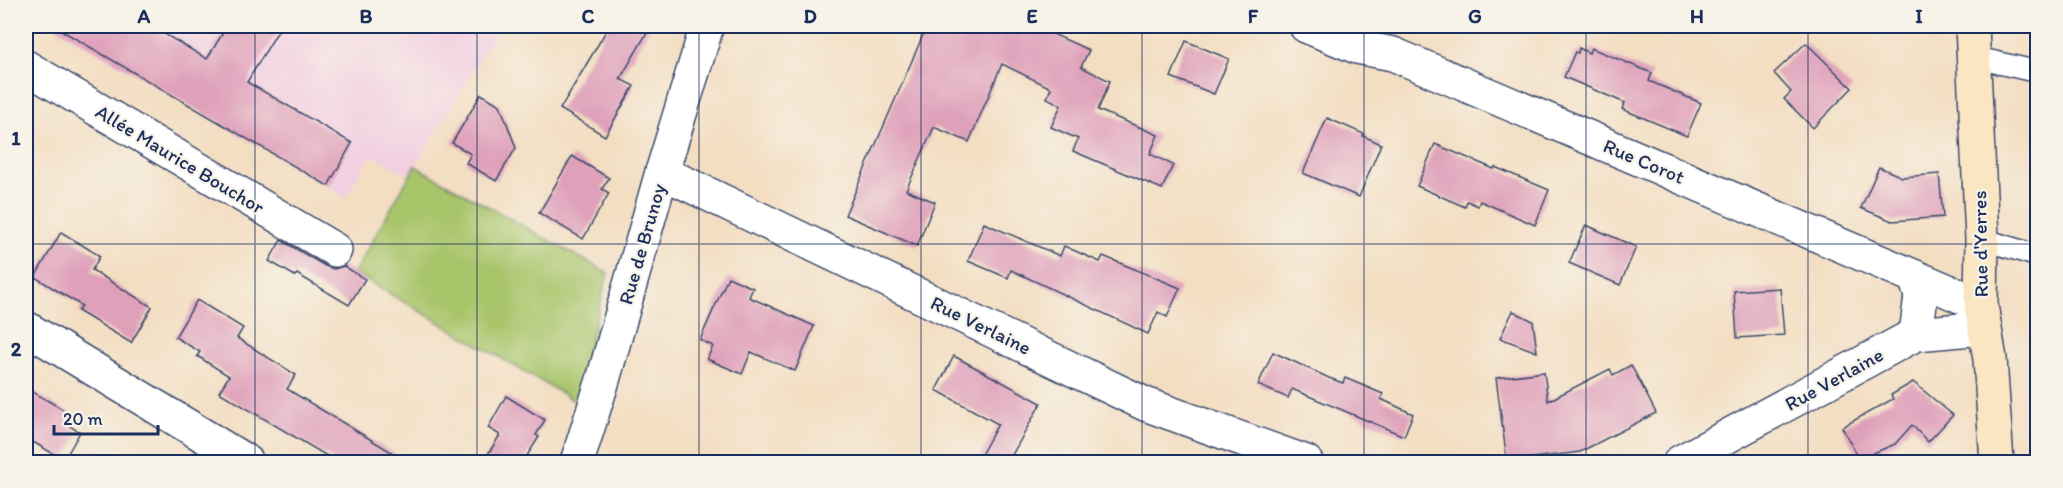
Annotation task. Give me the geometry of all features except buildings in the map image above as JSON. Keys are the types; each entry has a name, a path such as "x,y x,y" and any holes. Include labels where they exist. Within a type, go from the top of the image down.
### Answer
{"street":[{"name":"Rue de Brunoy","path":"577,462 707,26"},
{"name":"Rue Corot","path":"1306,26 1358,47 1393,54 1981,305"},
{"name":"Rue d'Yerres","path":"1972,41 1983,239 1981,305 1990,359 1997,462"},
{"name":"Allée Maurice Bouchor","path":"26,67 335,250"},
{"name":"Rue Verlaine","path":"662,172 1145,404 1306,462"},
{"path":"1915,277 1921,296 1916,334"},
{"name":"Rue Verlaine","path":"1680,462 1916,334 1972,329 1981,305"},
{"path":"26,328 247,462"}],"lane":[{"path":"1972,41 2037,72"},
{"path":"1983,239 2037,256"}],"shaded area":[{"path":"64,26 500,26 410,175 371,155 345,198 62,32"}],"green space":[{"path":"415,166 608,273 575,401 354,273"}]}
